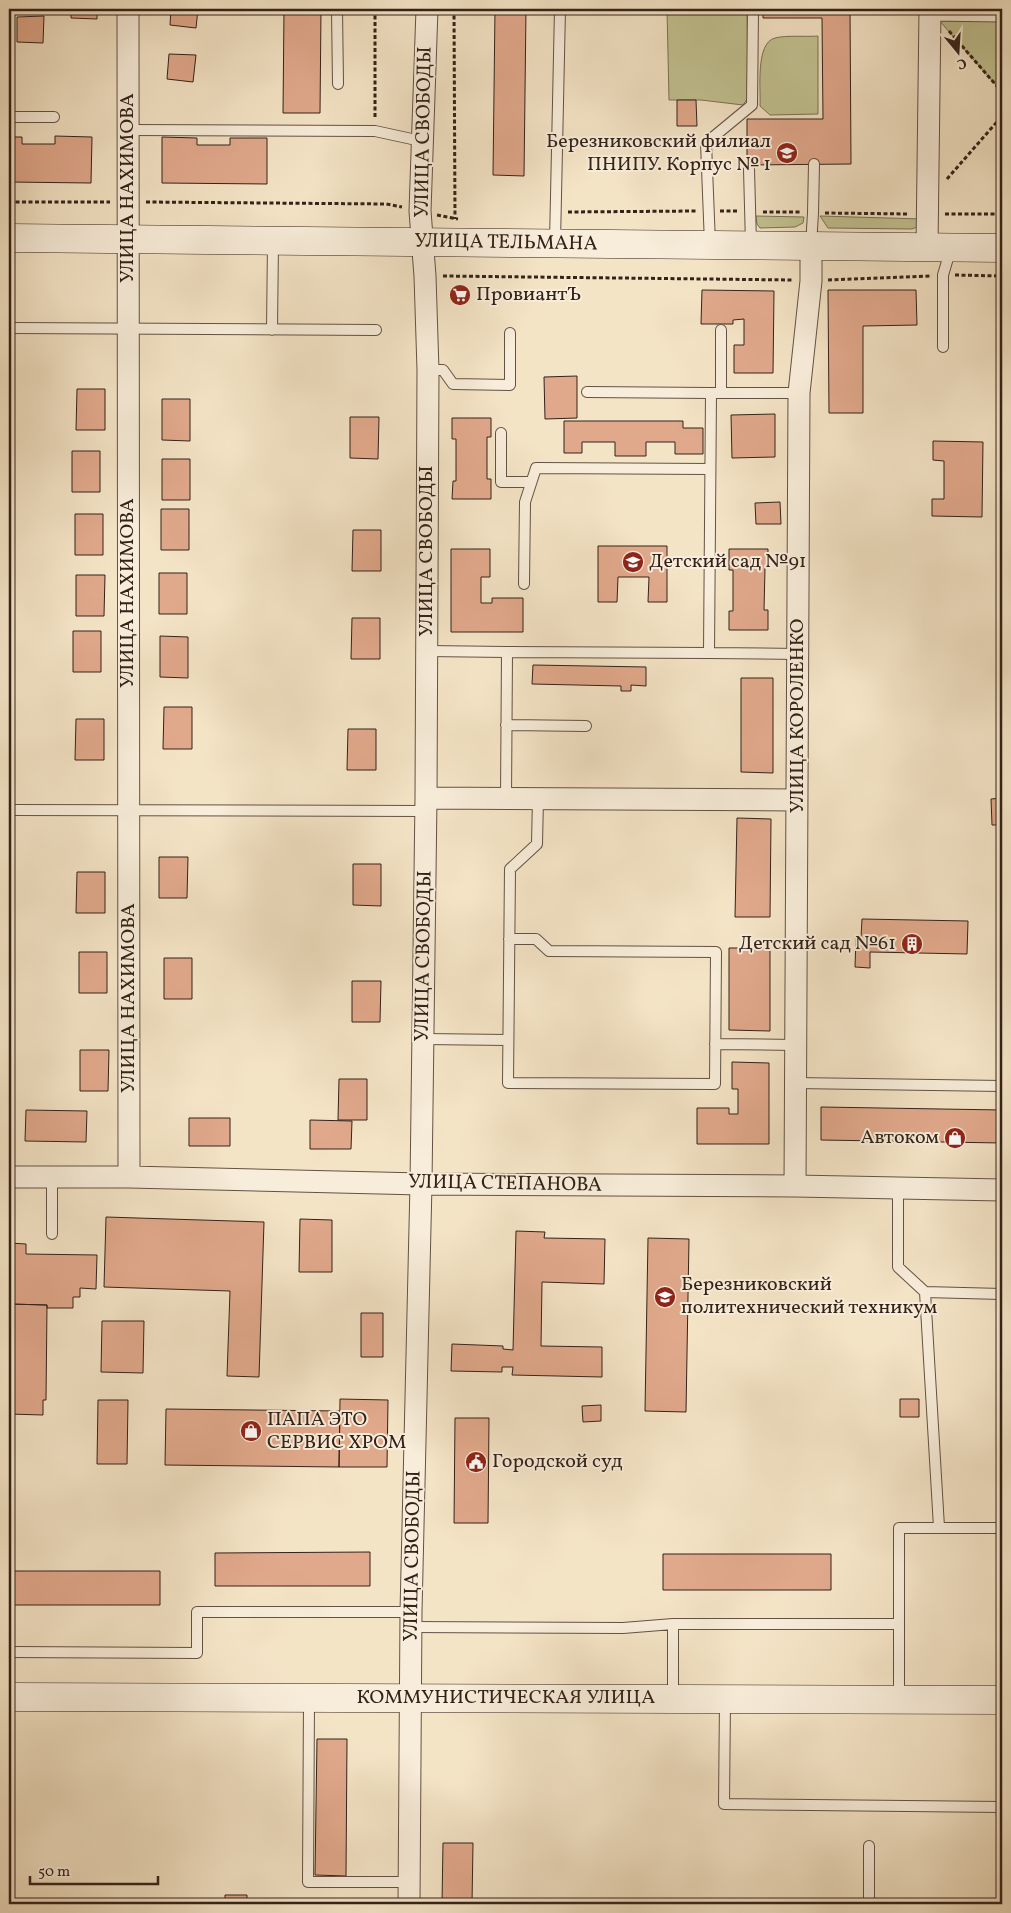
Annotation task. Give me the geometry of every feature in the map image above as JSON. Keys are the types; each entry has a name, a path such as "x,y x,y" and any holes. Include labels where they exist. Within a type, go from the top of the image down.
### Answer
{"main road":[{"name":"УЛИЦА ТЕЛЬМАНА","path":"9,238 1002,248"},
{"name":"КОММУНИСТИЧЕСКАЯ УЛИЦА","path":"9,1697 1002,1700"}],"street":[{"name":"УЛИЦА НАХИМОВА","path":"128,9 129,1177"},
{"name":"УЛИЦА СВОБОДЫ","path":"409,1904 411,1620 424,1039 428,370 425,276 420,211 427,9"},
{"path":"940,247 929,207 930,9 1002,11"},
{"name":"УЛИЦА КОРОЛЕНКО","path":"795,1186 800,393 811,281 811,246"},
{"path":"426,805 506,798 797,800"},
{"name":"УЛИЦА СТЕПАНОВА","path":"9,1177 129,1177 421,1184 795,1186 1002,1190"}],"lane":[{"path":"337,9 338,84"},
{"path":"555,243 560,9"},
{"path":"710,245 706,143 752,105 753,9"},
{"path":"9,117 54,117"},
{"path":"128,130 375,130 421,141"},
{"path":"811,246 814,213 814,164"},
{"path":"749,168 751,245"},
{"path":"272,330 273,241"},
{"path":"940,247 943,275 943,348"},
{"path":"9,328 376,330"},
{"path":"709,653 710,468 721,330"},
{"path":"428,370 442,370 453,384 510,384 510,333"},
{"path":"586,392 800,393"},
{"path":"501,433 501,482 531,482"},
{"path":"524,584 525,502 536,468 710,468"},
{"path":"427,651 798,654"},
{"path":"506,652 506,798"},
{"path":"506,725 586,726"},
{"path":"509,939 536,939 549,951 716,952 715,1084 508,1082 508,1040 509,939 510,869 538,844 538,798"},
{"path":"9,810 426,805"},
{"path":"424,1039 508,1040"},
{"path":"715,1044 796,1045"},
{"path":"795,1083 1002,1086"},
{"path":"52,1177 52,1234"},
{"path":"898,1188 898,1267 925,1292 1002,1294"},
{"path":"925,1292 939,1527"},
{"path":"899,1700 899,1528 1002,1528"},
{"path":"9,1652 197,1652 197,1612 623,1628 673,1624 899,1624"},
{"path":"673,1624 673,1699"},
{"path":"309,1698 308,1882 410,1882"},
{"path":"725,1699 724,1804 1002,1806"},
{"path":"868,1846 869,1904"}],"path":[{"path":"375,9 375,130"},
{"path":"454,9 456,218"},
{"path":"930,9 1002,92"},
{"path":"929,207 1002,116"},
{"path":"9,202 386,204 464,219"},
{"path":"556,214 569,212 709,211 814,213 929,207 1002,214"},
{"path":"425,276 811,281 943,275 1002,276"}],"green space":[{"path":"667,9 747,9 748,98 743,105 701,100 669,100"},
{"path":"930,10 1002,11 1002,92"},
{"path":"818,36 818,114 770,115 760,106 760,68 764,48 775,38"},
{"path":"756,216 804,217 803,223 795,227 760,228 757,224"},
{"path":"820,216 922,219 917,227 912,229 828,228"}],"building":[{"path":"71,9 97,9 97,19 71,18"},
{"path":"171,9 198,9 196,28 170,25"},
{"path":"284,9 321,9 320,113 283,113"},
{"path":"495,9 526,9 524,176 493,175"},
{"path":"763,9 850,9 851,164 747,165 747,119 823,119 822,18 763,18"},
{"path":"44,16 43,43 17,42 17,17"},
{"path":"169,54 196,55 193,82 167,79"},
{"path":"677,100 696,100 697,126 677,126"},
{"path":"55,136 92,137 91,183 9,182 9,137 22,137 22,144 55,144"},
{"path":"162,137 197,138 197,145 230,145 230,138 267,138 267,184 162,183"},
{"path":"702,290 774,291 773,373 734,373 734,345 744,345 744,319 733,320 733,324 701,324"},
{"path":"828,290 916,290 917,325 863,326 863,413 829,413"},
{"path":"577,376 577,418 545,419 544,377"},
{"path":"77,389 105,389 105,430 76,430"},
{"path":"162,399 190,399 190,441 162,440"},
{"path":"775,414 775,457 732,458 731,415"},
{"path":"350,417 379,417 378,459 350,458"},
{"path":"452,418 491,418 491,437 487,437 487,479 491,479 491,499 452,499 453,481 456,481 456,439 452,439"},
{"path":"564,421 683,421 683,428 703,428 703,454 675,454 675,442 646,442 646,456 615,456 615,442 582,442 582,453 564,453"},
{"path":"933,441 983,442 982,517 932,516 932,499 944,499 944,461 933,460"},
{"path":"72,451 100,451 100,492 72,492"},
{"path":"162,459 190,459 190,500 162,500"},
{"path":"780,502 781,524 756,524 755,503"},
{"path":"161,509 189,509 189,550 161,550"},
{"path":"75,514 103,514 103,555 75,555"},
{"path":"353,530 381,530 381,571 352,571"},
{"name":"Детский сад №91","path":"598,546 667,546 667,602 648,602 649,577 618,577 617,602 598,602"},
{"path":"451,549 490,549 490,577 481,577 481,603 492,603 492,598 523,598 523,632 451,632"},
{"path":"729,549 768,549 768,568 765,568 764,610 768,610 768,630 729,630 729,611 733,611 733,570 729,570"},
{"path":"159,573 187,573 187,614 159,614"},
{"path":"76,575 105,575 104,616 76,616"},
{"path":"352,618 380,618 380,659 351,659"},
{"path":"73,631 101,631 101,672 73,672"},
{"path":"160,636 188,637 188,678 160,677"},
{"path":"533,665 646,667 646,686 631,685 631,691 621,691 621,686 532,684"},
{"path":"741,678 773,678 773,773 741,772"},
{"path":"164,707 192,707 192,749 163,749"},
{"path":"76,719 104,719 104,760 75,760"},
{"path":"348,729 376,729 376,770 347,770"},
{"path":"1002,798 1002,825 992,825 991,799"},
{"path":"737,818 771,819 770,917 735,917"},
{"path":"159,857 188,857 187,898 159,898"},
{"path":"353,864 381,864 381,906 353,905"},
{"path":"77,872 105,872 105,913 76,913"},
{"name":"Детский сад №61","path":"862,919 968,921 967,954 870,952 870,968 855,967 856,937 861,937"},
{"path":"729,948 770,948 770,1031 729,1030"},
{"path":"79,952 107,952 107,993 79,993"},
{"path":"164,958 192,958 192,999 164,999"},
{"path":"352,981 381,981 380,1022 352,1022"},
{"path":"80,1050 109,1050 108,1091 80,1091"},
{"path":"732,1062 769,1063 769,1144 697,1144 697,1108 729,1108 729,1114 738,1114 738,1089 732,1089"},
{"path":"339,1079 367,1079 367,1120 338,1120"},
{"path":"821,1107 1002,1110 1002,1143 821,1140"},
{"path":"26,1110 87,1111 86,1142 25,1141"},
{"path":"189,1118 230,1118 230,1146 189,1146"},
{"path":"310,1120 352,1121 351,1149 310,1149"},
{"path":"106,1217 264,1222 259,1377 227,1376 230,1291 104,1287"},
{"path":"300,1219 332,1220 332,1272 299,1272"},
{"path":"516,1231 545,1232 544,1238 605,1239 604,1284 542,1282 541,1346 602,1347 602,1377 512,1375 513,1367 502,1367 502,1372 451,1371 452,1344 503,1346 503,1349 513,1350"},
{"path":"648,1238 689,1239 686,1412 645,1411"},
{"path":"9,1243 26,1244 26,1254 97,1255 96,1289 80,1288 80,1297 73,1297 73,1308 47,1308 47,1305 9,1304"},
{"path":"9,1304 47,1305 46,1400 43,1400 43,1415 9,1414"},
{"path":"361,1313 383,1313 383,1357 361,1357"},
{"path":"102,1321 144,1321 143,1373 101,1372"},
{"path":"340,1399 388,1400 387,1467 339,1467"},
{"path":"900,1399 919,1399 919,1417 900,1417"},
{"path":"98,1400 128,1400 127,1464 97,1464"},
{"path":"601,1405 601,1421 583,1422 582,1406"},
{"path":"166,1409 340,1411 339,1467 165,1465"},
{"path":"455,1418 489,1418 488,1523 454,1523"},
{"path":"370,1552 370,1586 215,1586 215,1553"},
{"path":"663,1554 831,1554 831,1590 663,1590"},
{"path":"9,1571 160,1571 160,1605 9,1605"},
{"path":"317,1739 347,1739 346,1876 315,1875"},
{"path":"443,1843 473,1843 472,1904 442,1904"},
{"path":"225,1895 247,1895 247,1904 225,1904"}],"place":[{"name":"Березниковский филиал ПНИПУ. Корпус № 1","path":"787,153"},
{"name":"ПровиантЪ","path":"460,295"},
{"name":"Детский сад №91","path":"633,562"},
{"name":"Детский сад №61","path":"912,944"},
{"name":"Автоком","path":"955,1138"},
{"name":"Березниковский политехнический техникум","path":"665,1297"},
{"name":"ПАПА ЭТО СЕРВИС ХРОМ","path":"251,1431"},
{"name":"Городской суд","path":"476,1462"}]}
